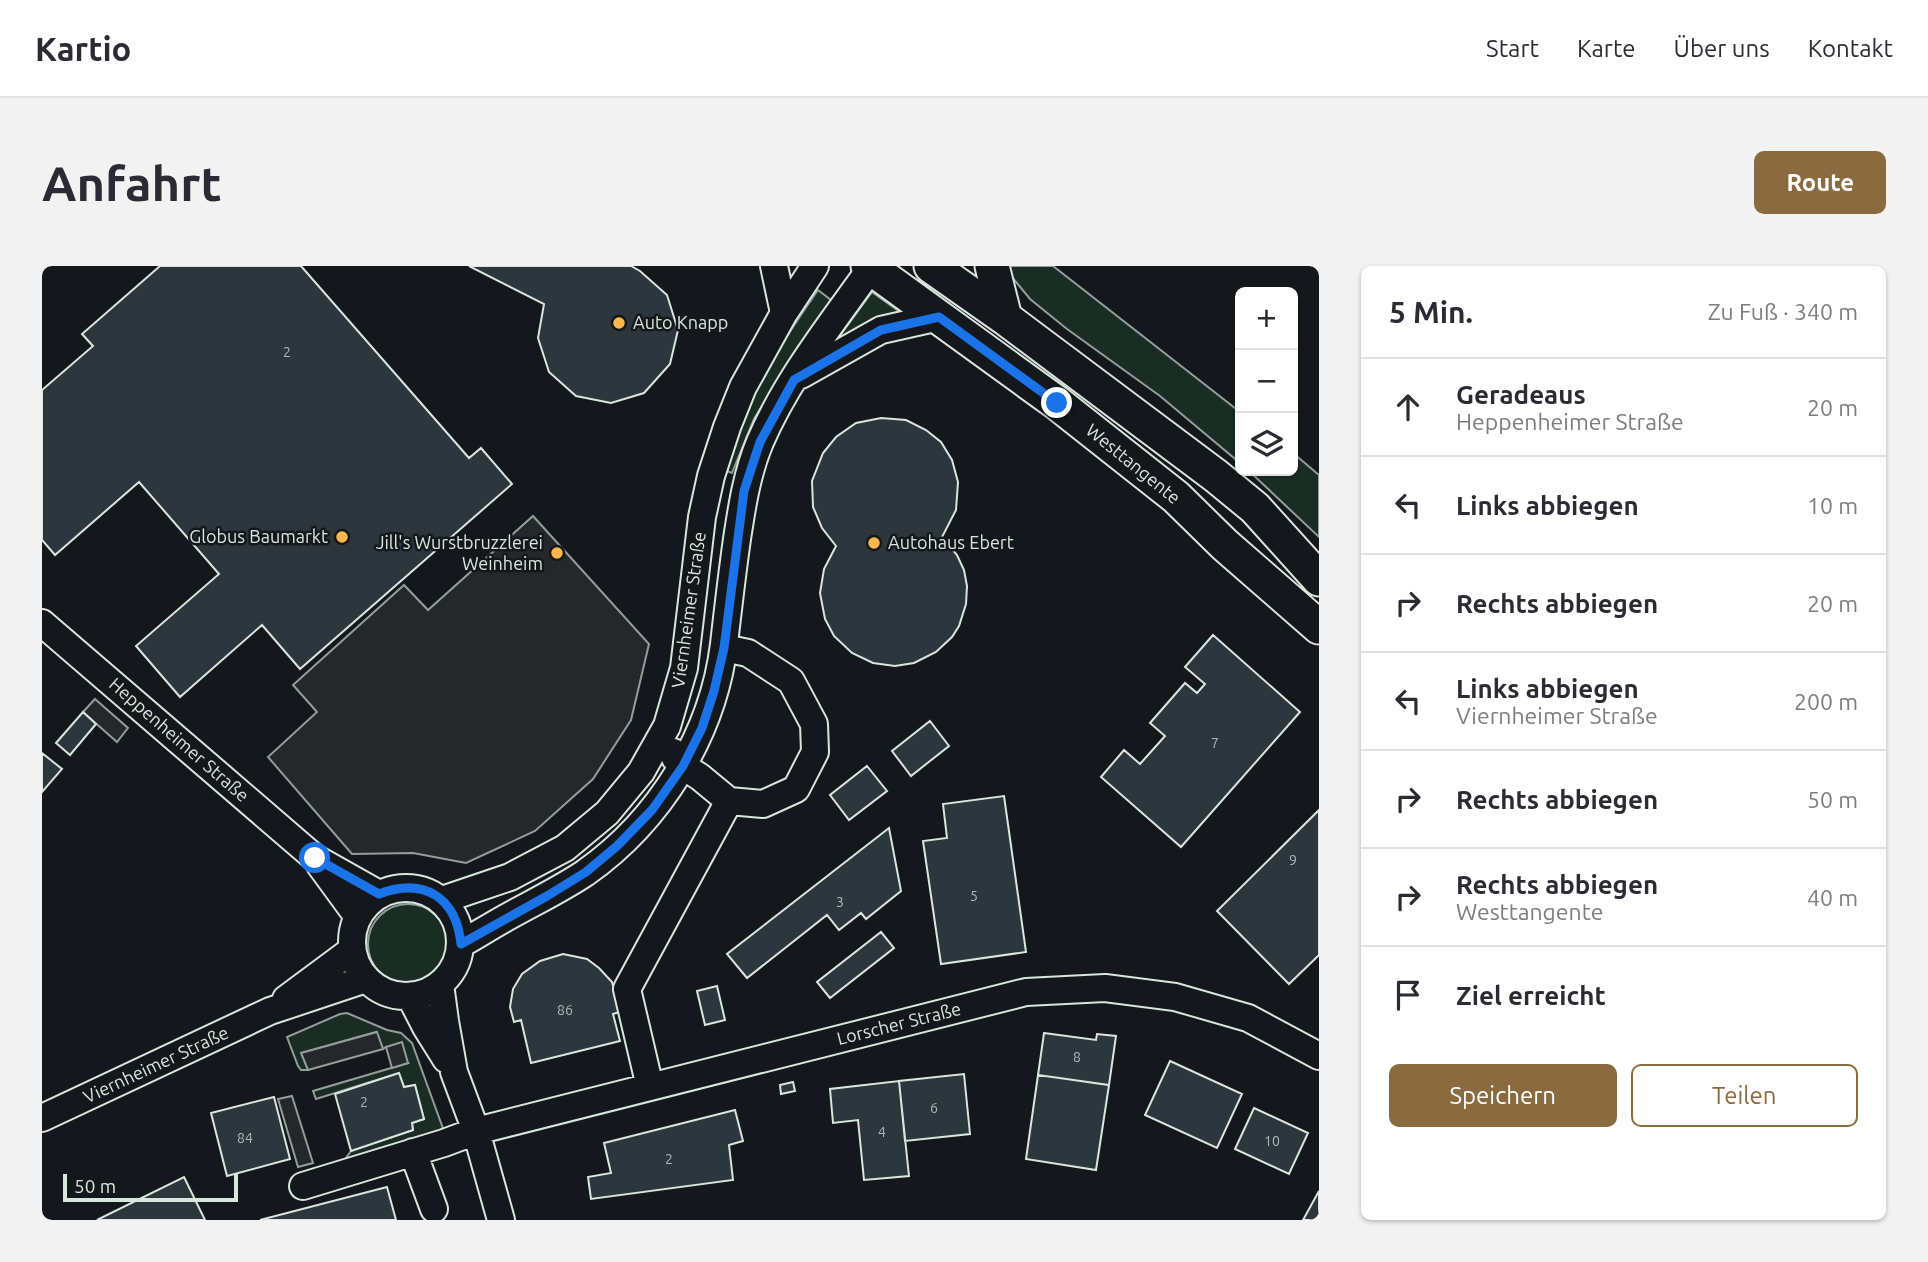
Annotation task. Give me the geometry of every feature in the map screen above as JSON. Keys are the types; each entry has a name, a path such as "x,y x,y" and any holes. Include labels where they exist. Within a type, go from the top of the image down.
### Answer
{"main road":[{"path":"931,266 1005,318 1255,508 1319,579"},
{"path":"992,266 1005,318"},
{"name":"Westtangente","path":"871,267 1057,403 1176,497 1225,545 1319,627"}],"street":[{"path":"774,266 784,313"},
{"name":"Viernheimer Straße","path":"442,900 510,877 565,848 607,813 641,772 667,726 684,668 702,517 711,475 727,427 743,387 784,313 815,266"},
{"name":"Viernheimer Straße","path":"461,944 586,872 617,846 652,810 683,766 702,728 724,648 744,491 760,442 794,380 871,267"},
{"path":"794,380 881,330 939,317"},
{"name":"Heppenheimer Straße","path":"42,624 315,858 379,894"},
{"path":"667,726 675,758 729,801 763,804 796,789 815,752 814,724 791,681 748,653 724,648"},
{"path":"650,1087 626,989 729,801"},
{"name":"Heppenheimer Straße","path":"315,858 358,916"},
{"path":"411,887 428,891 442,900 453,912 461,944 451,973 426,993 410,996 394,995 379,989 366,979 352,950 352,933 358,916 367,904 379,894 395,888 411,887"},
{"name":"Viernheimer Straße","path":"270,1011 352,950"},
{"name":"Viernheimer Straße","path":"42,1118 270,1011 366,979"},
{"path":"440,984 454,1072 476,1131 501,1220"},
{"name":"Lorscher Straße","path":"303,1186 476,1131 1026,992 1105,988 1175,997 1248,1018 1319,1056"},
{"path":"410,996 454,1072"},
{"path":"413,1153 434,1209"}],"green space":[{"path":"1003,266 1053,266 1235,408 1235,459 1160,396 1030,299"},
{"path":"818,290 831,300 754,419 732,473 724,470 757,388"},
{"path":"872,292 904,315 840,339 839,337"},
{"path":"1298,457 1319,475 1319,537 1254,476 1298,476"},
{"path":"408,904 423,907 436,916 445,929 448,944 445,959 436,972 423,981 408,984 393,981 380,972 371,959 368,944 371,929 380,916 393,907"},
{"path":"347,1013 401,1033 412,1043 445,1134 343,1162 351,1151 413,1130 412,1123 424,1119 415,1085 404,1087 399,1073 316,1099 313,1091 408,1063 386,1047 383,1049 376,1032 302,1053 308,1070 301,1070 287,1037"}],"shaded area":[{"path":"533,516 649,644 631,720 593,779 535,831 466,863 413,853 352,854 268,757 317,712 293,685 404,585 428,610"},
{"path":"95,699 128,728 117,742 83,712"},
{"path":"377,1032 383,1049 308,1070 301,1053"},
{"path":"402,1042 408,1063 392,1068 386,1047"},
{"path":"292,1096 313,1163 298,1167 278,1099"}],"building":[{"path":"160,266 301,266 469,458 481,448 512,484 300,669 262,625 180,697 136,646 219,574 139,482 55,555 42,540 42,390 93,346 82,334"},
{"path":"469,266 631,266 667,295 678,330 670,364 644,393 611,403 576,396 549,372 538,338 544,304"},
{"path":"881,418 906,420 926,430 941,442 952,460 958,482 956,510 942,537 957,555 967,586 966,604 959,626 952,637 936,652 914,663 895,666 873,663 852,653 834,636 825,619 820,593 824,569 836,546 822,528 813,507 812,481 823,453 836,437 856,423"},
{"path":"1213,635 1300,712 1181,847 1101,777 1124,750 1140,764 1165,736 1150,723 1185,683 1197,693 1205,684 1185,667"},
{"path":"83,712 96,724 70,755 56,743"},
{"path":"930,721 949,746 911,776 892,751"},
{"path":"42,753 62,769 42,792"},
{"path":"867,766 887,791 849,820 830,795"},
{"path":"1004,796 1026,952 941,964 923,841 947,838 943,804"},
{"path":"1319,810 1319,955 1289,984 1217,911"},
{"path":"889,828 901,891 866,919 861,913 839,930 827,915 747,978 727,954"},
{"path":"881,932 894,948 830,998 817,982"},
{"path":"563,954 587,959 612,982 620,1012 613,1014 620,1041 531,1063 521,1020 514,1022 510,1007 513,989 522,974 540,961"},
{"path":"717,986 725,1020 705,1025 697,991"},
{"path":"1044,1033 1096,1040 1097,1034 1116,1036 1109,1085 1038,1075"},
{"path":"1170,1061 1242,1094 1217,1148 1145,1115"},
{"path":"399,1073 404,1087 415,1085 424,1119 412,1123 413,1130 351,1151 335,1094"},
{"path":"964,1074 970,1134 905,1141 899,1081"},
{"path":"1038,1075 1109,1085 1096,1170 1026,1159"},
{"path":"899,1081 909,1176 864,1180 858,1120 833,1123 830,1089"},
{"path":"793,1082 795,1091 781,1094 780,1085"},
{"path":"274,1097 290,1159 227,1176 211,1113"},
{"path":"1254,1108 1308,1133 1289,1174 1235,1149"},
{"path":"735,1110 743,1141 729,1145 733,1180 591,1199 588,1177 611,1173 604,1143"},
{"path":"184,1177 205,1220 97,1220"},
{"path":"387,1187 396,1220 260,1220"},
{"path":"1319,1191 1319,1220 1303,1220"}],"place":[{"name":"Auto Knapp","path":"619,323"},
{"name":"Globus Baumarkt","path":"342,537"},
{"name":"Autohaus Ebert","path":"874,543"},
{"name":"Jill's Wurstbruzzlerei Weinheim","path":"557,553"}],"route":[{"path":"315,858 379,894 395,888 411,887 428,891 442,900 453,912 461,944 586,872 617,846 652,810 683,766 702,728 724,648 744,491 760,442 794,380 881,330 939,317 1057,403"}]}
